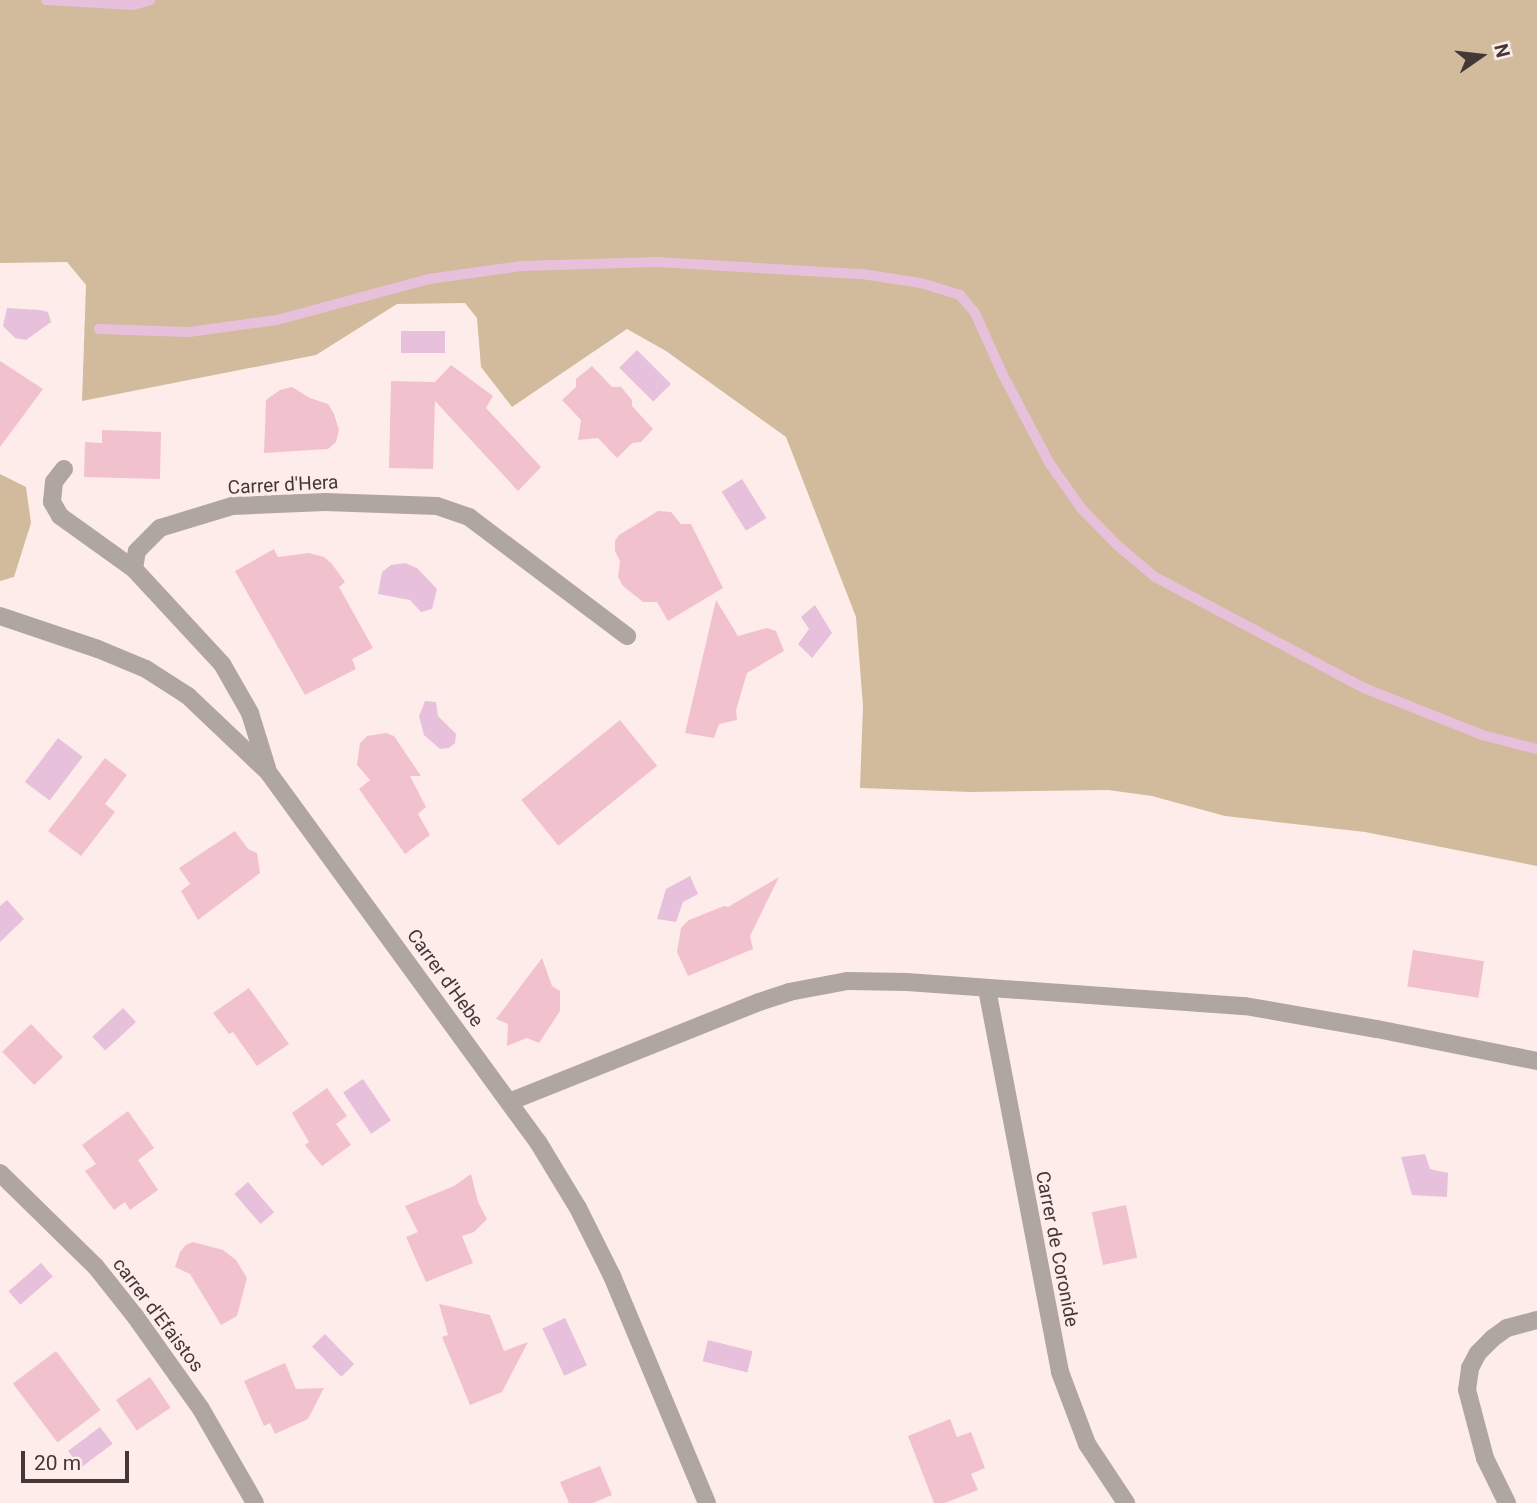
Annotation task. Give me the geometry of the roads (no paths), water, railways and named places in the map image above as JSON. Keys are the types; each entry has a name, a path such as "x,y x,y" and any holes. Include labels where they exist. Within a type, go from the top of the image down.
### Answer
{"street":[{"path":"64,469 54,482 52,502 60,516 134,569 222,664 250,713 268,772"},
{"name":"Carrer d'Hera","path":"134,569 137,551 160,528 213,510 287,502 437,506 469,517 627,636"},
{"name":"Carrer d'Hebe","path":"0,615 98,649 146,669 188,696 268,772 538,1142 571,1197 612,1276 707,1503"},
{"path":"509,1102 789,992 859,981 1245,1006 1537,1061"},
{"name":"Carrer de Coronide","path":"987,989 1060,1372 1087,1444 1126,1503"},
{"name":"carrer d'Efaistos","path":"0,1173 96,1267 135,1316 201,1409 255,1503"},
{"path":"1507,1503 1485,1458 1466,1390 1470,1367 1478,1353 1493,1338 1507,1328 1537,1320"}],"waterway":[{"path":"46,0 134,5 150,0"},
{"path":"99,329 189,332 277,320 429,279 521,266 657,262 862,274 921,283 960,295 975,313 1003,375 1050,464 1081,508 1117,545 1155,577 1364,688 1482,735 1537,749"}]}
